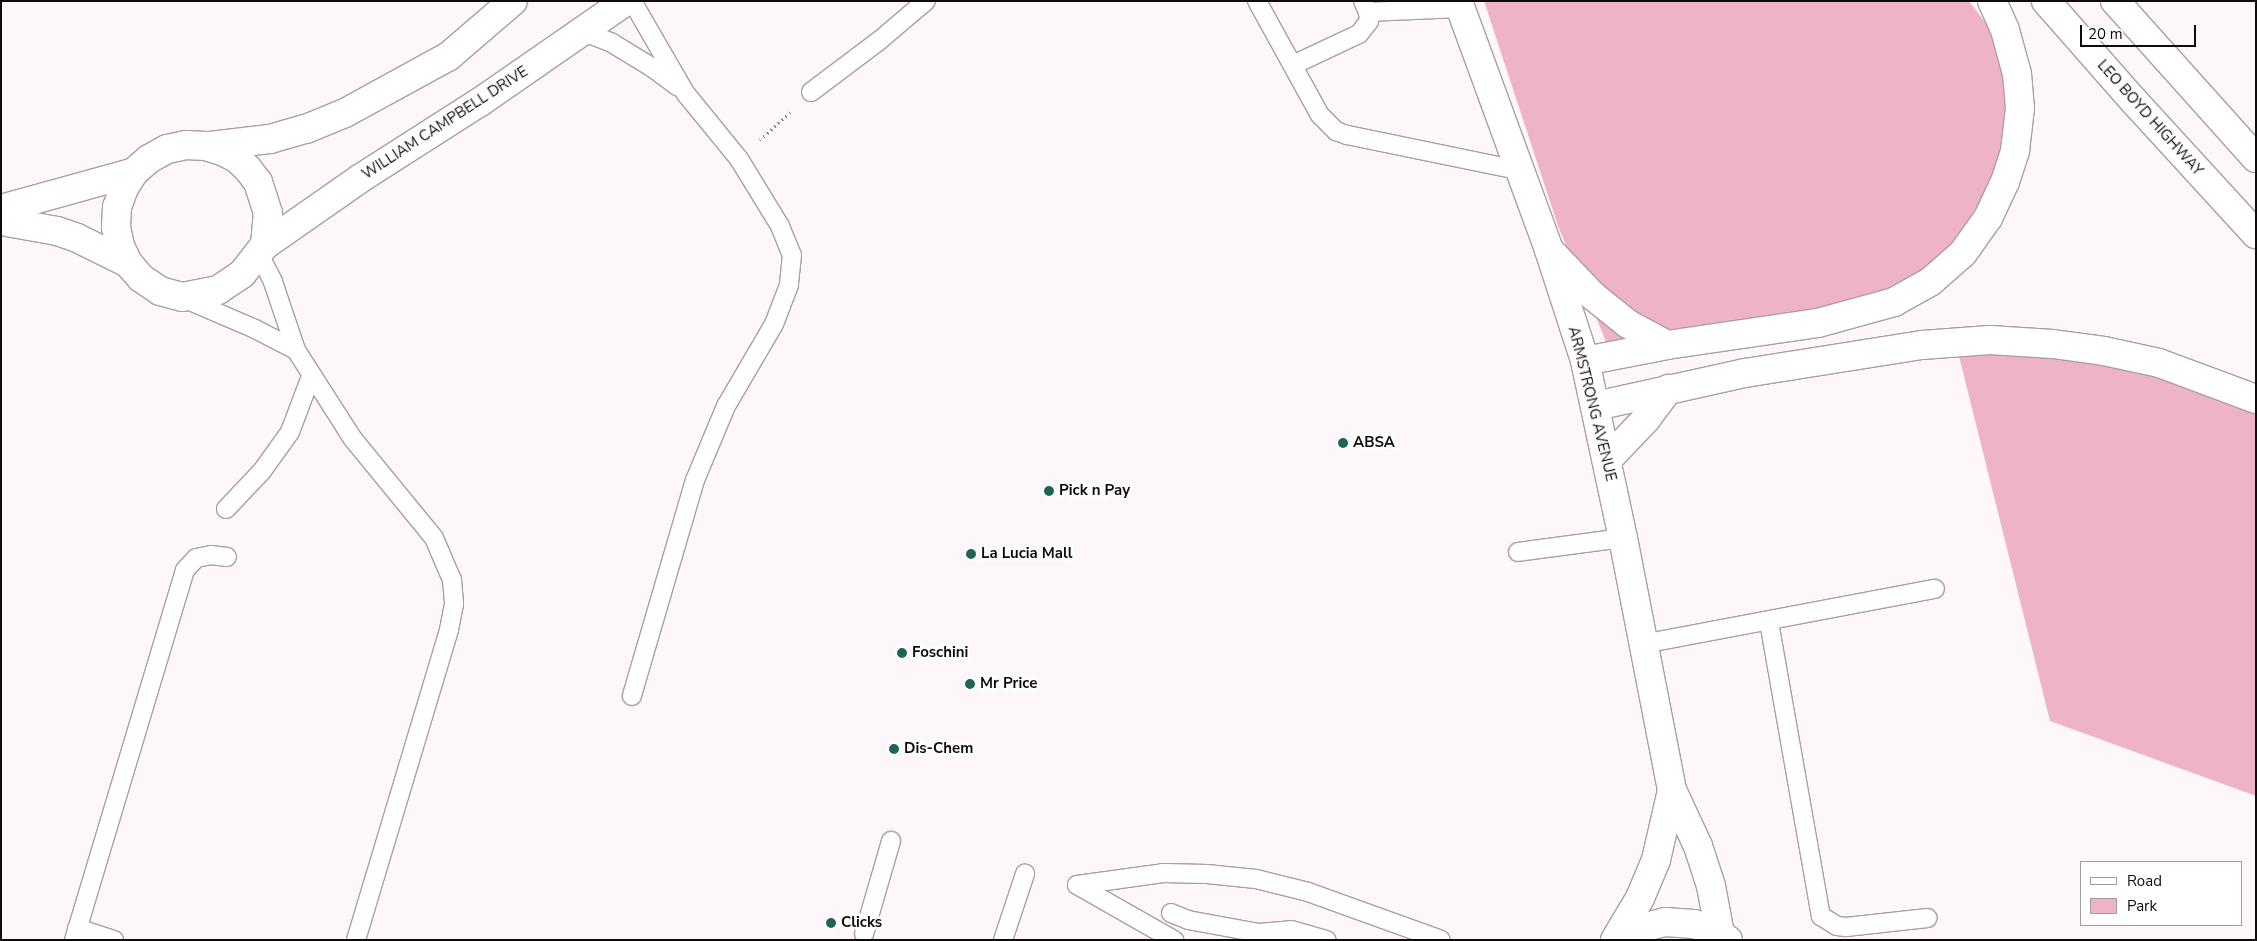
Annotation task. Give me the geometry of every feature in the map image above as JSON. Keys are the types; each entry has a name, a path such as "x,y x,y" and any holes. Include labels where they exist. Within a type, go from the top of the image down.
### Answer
{"main road":[{"path":"128,264 118,236 117,207 124,188 134,172 149,159 167,149 186,145 206,146 270,139 306,129 344,113 449,56 513,1"},
{"name":"WILLIAM CAMPBELL DRIVE","path":"262,250 584,32 626,1"},
{"path":"1585,361 1667,345 1818,323 1894,302 1930,282 1963,253 1988,218 2005,182 2015,150 2020,108 2017,74 2005,30 1992,1"},
{"name":"LEO BOYD HIGHWAY","path":"2046,1 2133,100 2256,234"},
{"path":"2115,1 2256,158"},
{"name":"ARMSTRONG AVENUE","path":"1459,4 1518,170 1549,250 1585,361 1623,538 1672,790 1698,846 1711,886 1724,937"},
{"path":"1,221 29,225 77,238 128,264 141,278 160,291 182,297 218,290 242,274 262,250 268,213 258,182 248,169 236,158 206,146"},
{"path":"1,209 134,172"},
{"path":"1549,250 1593,296 1628,324 1667,345"},
{"path":"1596,406 1670,388 1745,373 1922,345 1990,340 2053,344 2113,352 2159,363 2256,398"},
{"path":"1607,460 1646,419 1670,388"},
{"name":"ARMSTRONG AVENUE","path":"1615,940 1640,898 1656,860 1672,790"},
{"path":"1620,940 1637,930 1665,922 1694,924 1724,937"}],"lane":[{"path":"632,1 686,94 739,159 780,226 792,254 789,285 774,324 726,406 699,471 667,571 632,696"},
{"path":"811,92 880,40 926,1"},
{"path":"1257,1 1320,115 1336,130 1347,135 1518,170"},
{"path":"1293,65 1359,34 1366,27 1366,7 1459,4"},
{"path":"584,32 612,43 634,56 686,94"},
{"path":"262,250 296,350 353,439 434,538 445,559 452,580 454,604 434,683 356,940"},
{"path":"182,297 256,329 296,350"},
{"path":"226,509 262,472 290,432 311,376"},
{"path":"1518,552 1623,538"},
{"path":"114,940 76,934 185,570 196,558 211,555 227,557"},
{"path":"1644,644 1769,622 1935,589"},
{"path":"1769,622 1821,916 1836,926 1846,927 1928,918"},
{"path":"864,934 891,841"},
{"path":"1003,940 1025,874"},
{"path":"1174,940 1077,885 1163,874 1207,874 1256,879 1308,892 1441,940"},
{"path":"1171,913 1188,920 1265,936 1291,930 1327,940"},
{"path":"1180,940 1188,920"}],"path":[{"path":"739,159 811,92"}],"green space":[{"path":"1484,1 1969,1 1991,30 2013,77 1994,196 1949,265 1855,303 1607,344 1558,226"},
{"path":"2068,342 2256,390 2256,796 2050,721 1956,344"}],"place":[{"name":"ABSA","path":"1343,443"},
{"name":"Pick n Pay","path":"1049,491"},
{"name":"La Lucia Mall","path":"971,554"},
{"name":"Foschini","path":"902,653"},
{"name":"Mr Price","path":"970,684"},
{"name":"Dis-Chem","path":"894,749"},
{"name":"Clicks","path":"831,923"}]}
